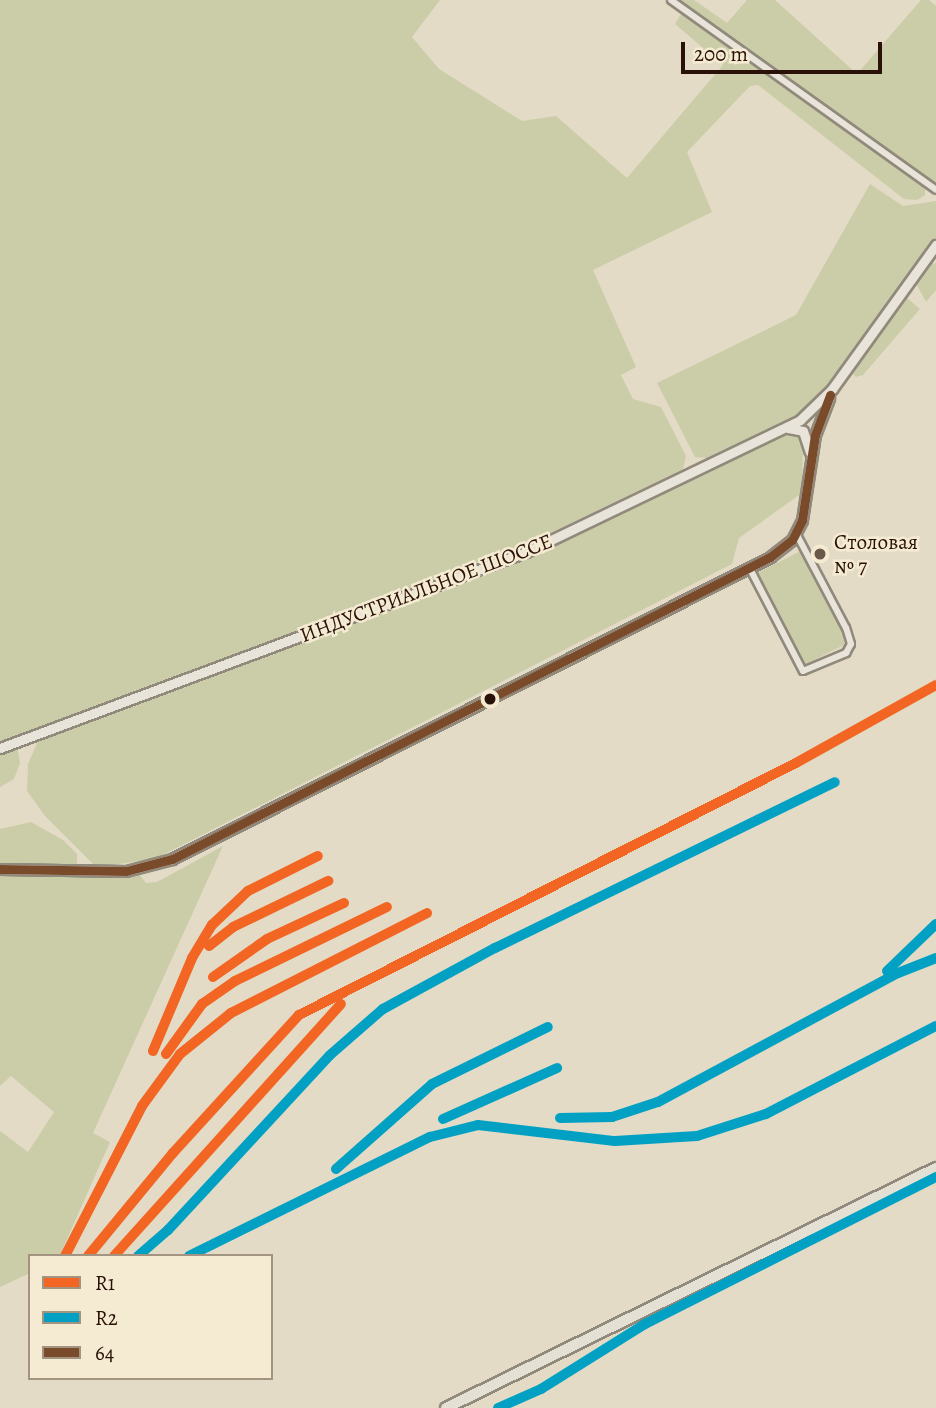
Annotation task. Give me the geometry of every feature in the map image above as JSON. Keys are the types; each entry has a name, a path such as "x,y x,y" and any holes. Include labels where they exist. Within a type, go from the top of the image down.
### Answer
{"main road":[{"name":"ИНДУСТРИАЛЬНОЕ ШОССЕ","path":"0,748 526,552 812,413 936,245"},
{"name":"ИНДУСТРИАЛЬНОЕ ШОССЕ","path":"0,869 126,871 172,859 783,549 796,533 806,509 815,435 832,389"},
{"path":"779,429 803,431 810,446 811,468"},
{"path":"446,1408 462,1404 936,1168"}],"street":[{"path":"671,0 936,190"},
{"path":"749,567 803,671 846,653 851,644 846,628 796,533"}],"green space":[{"path":"0,0 440,0 412,37 439,69 522,121 556,116 627,178 723,65 675,24 681,14 925,188 925,195 917,200 904,199 758,85 750,86 687,152 712,212 593,270 636,367 621,375 633,399 661,407 686,456 683,469 511,552 0,744"},
{"path":"680,0 694,0 727,23 747,0 775,0 857,74 921,0 929,0 936,6 936,184"},
{"path":"870,184 903,206 936,201 936,237 810,408 707,458 695,457 657,383 796,315"},
{"path":"936,263 936,290 926,302 916,283 930,264"},
{"path":"906,297 920,309 863,375 856,377 852,373"},
{"path":"780,432 798,433 803,442 802,493 739,538 732,564 155,859 96,867 45,816 27,791 28,764 39,739 523,557"},
{"path":"801,551 845,638 844,645 804,665 757,573"},
{"path":"11,748 18,751 20,763 14,779 0,787 0,752"},
{"path":"31,822 63,840 77,854 77,866 0,866 0,829"},
{"path":"223,846 93,1133 110,1142 60,1254 28,1254 28,1274 0,1287 0,1131 28,1152 54,1112 11,1076 0,1086 0,874 139,874 146,883 157,882"}],"transit line":[{"name":"64","path":"0,869 126,871 172,859 770,557 792,540 802,520 815,435 830,395"},
{"name":"R1","path":"90,1254 173,1153 299,1015 796,763 936,685"},
{"name":"R2","path":"140,1254 168,1230 330,1055 383,1009 495,948 835,782"},
{"name":"R1","path":"153,1051 192,958 212,925 248,891 318,856"},
{"name":"R1","path":"209,946 233,927 328,881"},
{"name":"R1","path":"213,977 267,939 344,903"},
{"name":"R1","path":"166,1054 202,1004 235,981 387,907"},
{"name":"R1","path":"66,1254 142,1106 180,1054 231,1013 427,913"},
{"name":"R2","path":"887,971 936,924"},
{"name":"R2","path":"560,1118 612,1117 658,1102 898,973 936,958"},
{"name":"R1","path":"116,1254 341,1004"},
{"name":"R2","path":"193,1254 430,1137 478,1125 615,1141 697,1136 766,1114 936,1026"},
{"name":"R2","path":"336,1169 432,1084 548,1027"},
{"name":"R2","path":"443,1119 557,1068"},
{"name":"R2","path":"498,1408 541,1389 645,1324 936,1177"}],"place":[{"name":"Столовая № 7","path":"820,554"}]}
